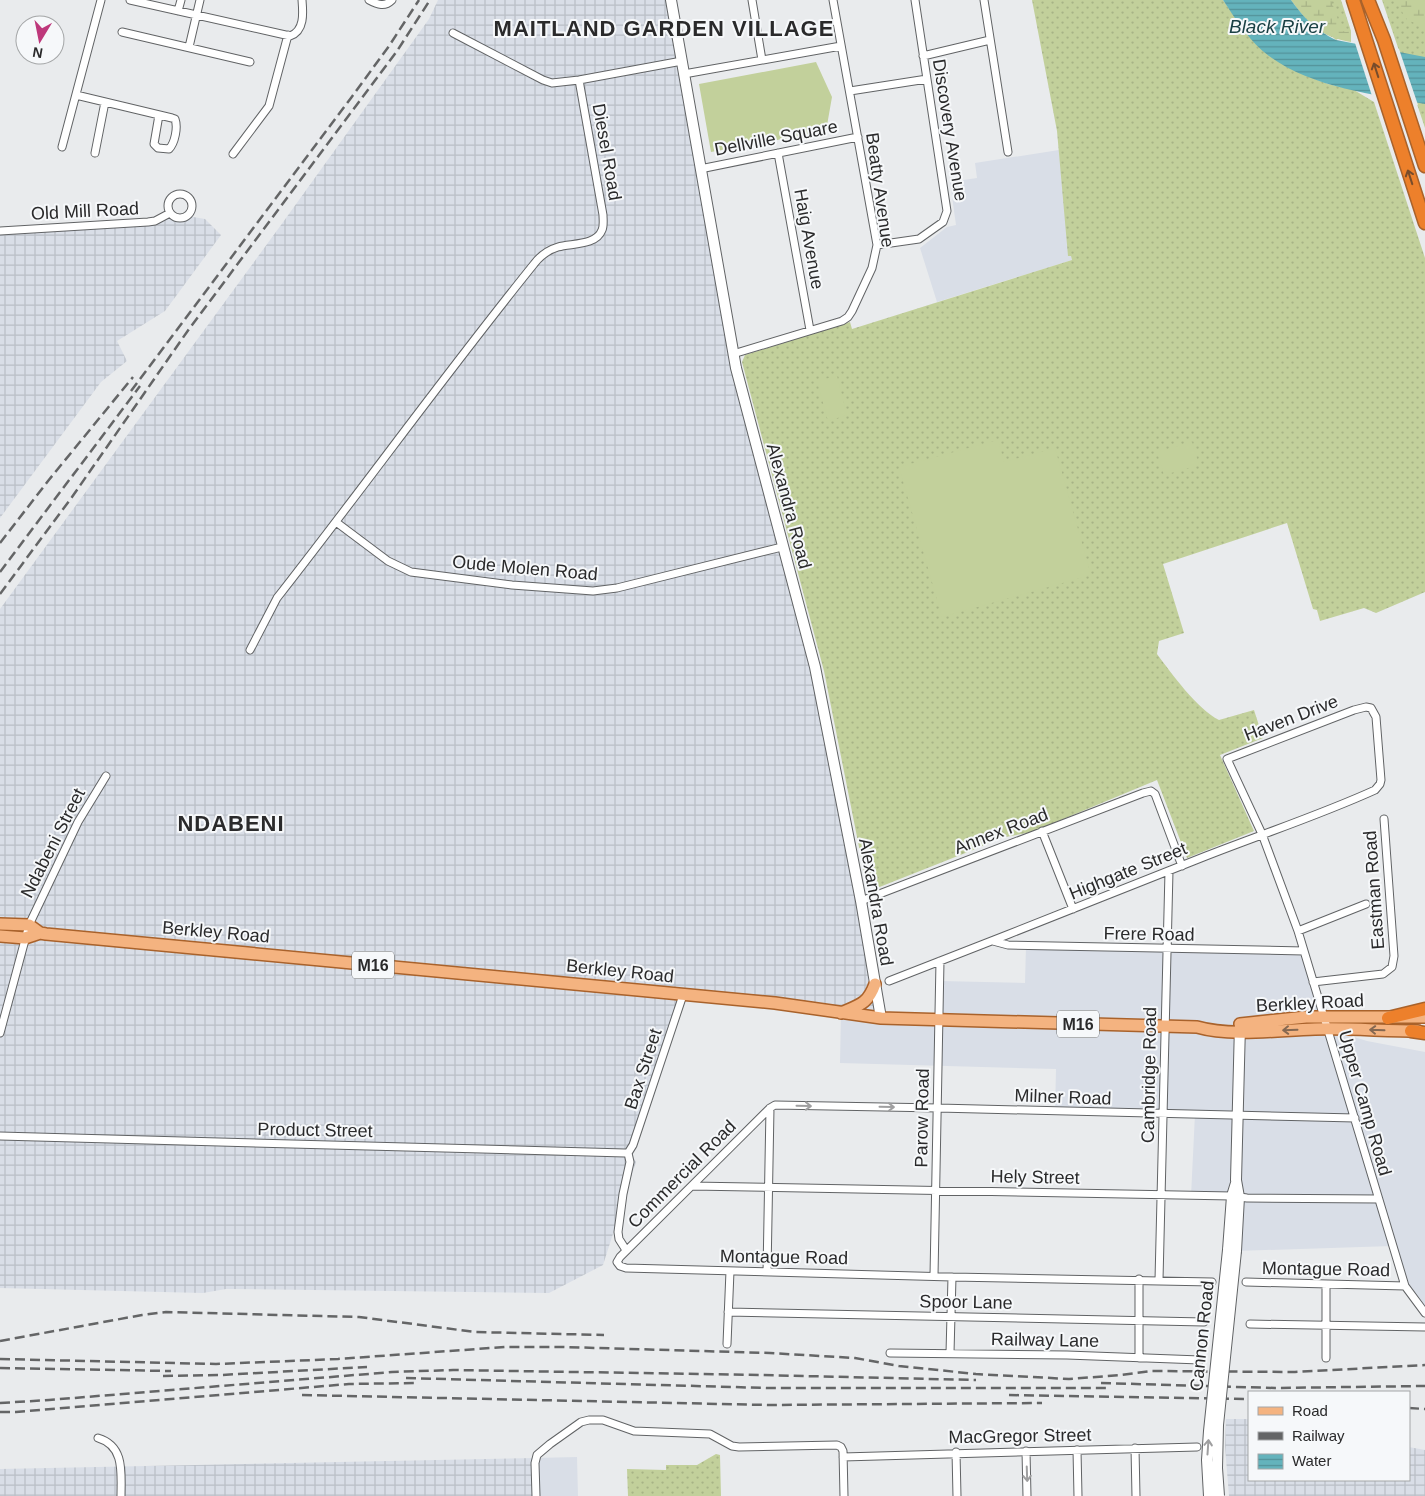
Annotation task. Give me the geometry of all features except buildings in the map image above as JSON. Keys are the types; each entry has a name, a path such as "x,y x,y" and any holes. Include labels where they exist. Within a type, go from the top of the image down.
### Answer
{"highway":[{"path":"1353,0 1425,223"},
{"path":"1368,0 1384,40 1425,166"},
{"path":"1388,1018 1425,1009"},
{"path":"1411,1031 1425,1032"}],"main road":[{"path":"0,924 29,926 40,934"},
{"name":"Berkley Road","path":"0,936 25,938 40,934 776,1003 881,1018 1197,1027 1210,1023 1240,1028 1411,1031"},
{"path":"841,1013 866,1000 875,984"},
{"name":"Berkley Road","path":"1240,1028 1300,1018 1425,1017"}],"street":[{"path":"62,147 101,0"},
{"path":"130,0 288,36 295,34 300,28 303,20 302,0"},
{"path":"178,11 180,0"},
{"path":"189,47 200,0"},
{"path":"369,0 380,5 387,4 392,0"},
{"name":"Alexandra Road","path":"671,0 733,354 782,547 815,667 861,900 881,1018"},
{"path":"752,0 762,60"},
{"name":"Beatty Avenue","path":"733,354 842,321 848,317 872,268 877,245 833,0"},
{"name":"Discovery Avenue","path":"877,245 919,239 943,222 947,211 915,0"},
{"path":"984,0 1008,152"},
{"path":"122,32 250,62"},
{"path":"453,33 552,83 579,80 682,61"},
{"path":"233,154 270,106 288,36"},
{"path":"923,56 990,40"},
{"path":"684,74 841,46"},
{"path":"850,91 927,79"},
{"name":"Diesel Road","path":"336,522 536,260 560,246 585,243 595,238 602,230 603,214 579,80"},
{"path":"76,95 172,118 176,121 172,145 169,149 158,148 154,144 159,115"},
{"path":"95,153 105,102"},
{"name":"Dellville Square","path":"700,169 858,137"},
{"name":"Haig Avenue","path":"778,153 810,330"},
{"name":"Old Mill Road","path":"0,231 148,222 155,221 170,213"},
{"path":"250,650 277,598 336,522"},
{"name":"Oude Molen Road","path":"336,522 388,561 411,572 512,585 593,591 617,588 782,547"},
{"name":"Haven Drive","path":"1226,758 1366,707 1371,708 1376,717 1381,780 1378,788"},
{"name":"Upper Camp Road","path":"1226,758 1262,834 1298,932 1405,1286 1425,1313"},
{"name":"Ndabeni Street","path":"0,1033 29,926 78,822 106,776"},
{"name":"Highgate Street","path":"889,981 1073,910 1378,788"},
{"name":"Annex Road","path":"861,900 1152,791 1155,794 1182,866"},
{"name":"Eastman Road","path":"1313,982 1383,974 1392,967 1394,956 1384,819"},
{"path":"1042,831 1073,910"},
{"name":"Cambridge Road","path":"1160,1280 1168,871"},
{"path":"1298,932 1366,904"},
{"name":"Frere Road","path":"993,941 1008,945 1304,951"},
{"name":"Parow Road","path":"934,1276 940,961"},
{"path":"0,994 10,994"},
{"name":"Bax Street","path":"626,1250 619,1239 618,1232 630,1162 629,1152 633,1145 683,995"},
{"name":"Cannon Road","path":"1219,1496 1217,1468 1218,1425 1236,1197 1240,1028"},
{"name":"Milner Road","path":"770,1108 775,1106 938,1108 1355,1118"},
{"path":"767,1272 770,1108"},
{"name":"Commercial Road","path":"618,1262 626,1250 770,1108"},
{"name":"Product Street","path":"0,1136 629,1152"},
{"name":"Hely Street","path":"692,1186 1378,1199"},
{"name":"Cannon Road","path":"1209,1496 1207,1460 1209,1431 1232,1250"},
{"name":"Montague Road","path":"618,1262 620,1266 626,1268 1212,1282"},
{"path":"727,1344 730,1271"},
{"path":"950,1353 952,1277"},
{"path":"1139,1279 1139,1358"},
{"name":"Montague Road","path":"1246,1282 1405,1286"},
{"path":"1326,1284 1326,1358"},
{"name":"Spoor Lane","path":"728,1312 1204,1322"},
{"path":"1250,1324 1425,1327"},
{"name":"Railway Lane","path":"890,1353 1200,1360"},
{"path":"536,1496 536,1458 539,1453 581,1422 597,1419 634,1430 710,1434 739,1447 837,1445 842,1448 844,1496"},
{"path":"98,1438 108,1442 118,1453 121,1466 121,1496"},
{"name":"MacGregor Street","path":"843,1457 956,1452 1197,1447"},
{"path":"1135,1448 1136,1496"},
{"path":"1077,1450 1078,1496"},
{"path":"1026,1451 1027,1496"},
{"path":"956,1452 957,1496"}],"shaded area":[{"path":"438,0 671,0 736,368 815,667 881,1018 683,995 629,1151 636,1162 603,1265 549,1293 226,1289 203,1293 0,1288 0,609 281,225 429,19"},
{"path":"1059,150 1069,256 1071,256 1072,260 937,302 920,248 947,227 956,225 950,182 977,178 975,163"},
{"path":"170,213 205,219 221,235 165,311 117,341 127,361 101,382 0,518 0,231 148,222"},
{"path":"1026,946 1304,951 1324,1017 1252,1023 1328,1029 1367,1041 1425,1052 1425,1313 1405,1286 1392,1246 1236,1251 1239,1197 1191,1196 1195,1114 1055,1112 1056,1069 840,1063 841,1013 939,1021 940,981 1025,983"},
{"path":"1226,1419 1248,1419 1248,1481 1410,1481 1410,1447 1425,1450 1425,1496 1229,1496 1225,1446"},
{"path":"577,1457 578,1496 536,1496 536,1458"},
{"path":"536,1458 536,1496 0,1496 0,1469"}],"green space":[{"path":"1032,0 1223,0 1246,33 1298,72 1328,84 1354,90 1374,102 1425,258 1425,592 1376,613 1364,608 1320,621 1317,610 1313,609 1287,523 1163,564 1184,633 1159,641 1157,654 1194,700 1219,720 1254,710 1263,738 1220,755 1254,831 1187,858 1157,780 1032,832 1000,838 877,888 866,882 824,671 742,362 745,355 850,322 852,329 1072,260 1071,256 1068,256 1057,131"},
{"path":"1291,0 1341,0 1351,31 1336,40"},
{"path":"1291,0 1331,0 1342,31 1351,31 1351,42 1323,33 1303,16"},
{"path":"1382,0 1425,0 1425,128"},
{"path":"1399,0 1425,0 1425,28 1406,19 1398,4"},
{"path":"816,62 832,97 826,131 711,152 699,84"},
{"path":"837,376 847,415 828,421 817,381"},
{"path":"998,440 1004,462 1055,448 1091,575 942,617 899,467"},
{"path":"1192,442 1199,465 1164,475 1157,452"},
{"path":"716,1454 720,1455 721,1496 628,1496 627,1469 666,1470 666,1465 697,1465"}],"water":[{"name":"Black River","path":"1223,0 1291,0 1310,23 1336,40 1425,57 1425,104 1364,93 1324,83 1286,67 1269,56 1256,44"}],"pier":[{"path":"1354,40 1399,49 1418,105 1372,96"}],"railway":[{"path":"131,391 351,98 389,46 419,0"},
{"path":"0,594 72,497 189,329 397,51 430,0"},
{"path":"0,543 133,377"},
{"path":"0,572 140,386"},
{"path":"0,1341 166,1312 359,1317 475,1332 604,1335"},
{"path":"0,1359 216,1364 338,1359 505,1347 564,1347 770,1353 855,1358 899,1366 976,1374 1069,1379 1152,1371 1295,1372 1425,1365"},
{"path":"163,1376 221,1375 367,1367"},
{"path":"0,1368 171,1371"},
{"path":"0,1403 392,1372 453,1370 976,1380"},
{"path":"406,1378 768,1388 1109,1388"},
{"path":"0,1412 349,1384 414,1383"},
{"path":"1101,1383 1275,1388 1425,1386"},
{"path":"302,1395 768,1405 1042,1403"},
{"path":"1009,1395 1248,1399"},
{"path":"1410,1408 1425,1409"}],"district":[{"name":"MAITLAND GARDEN VILLAGE","path":"664,28"},
{"name":"NDABENI","path":"231,823"}]}
